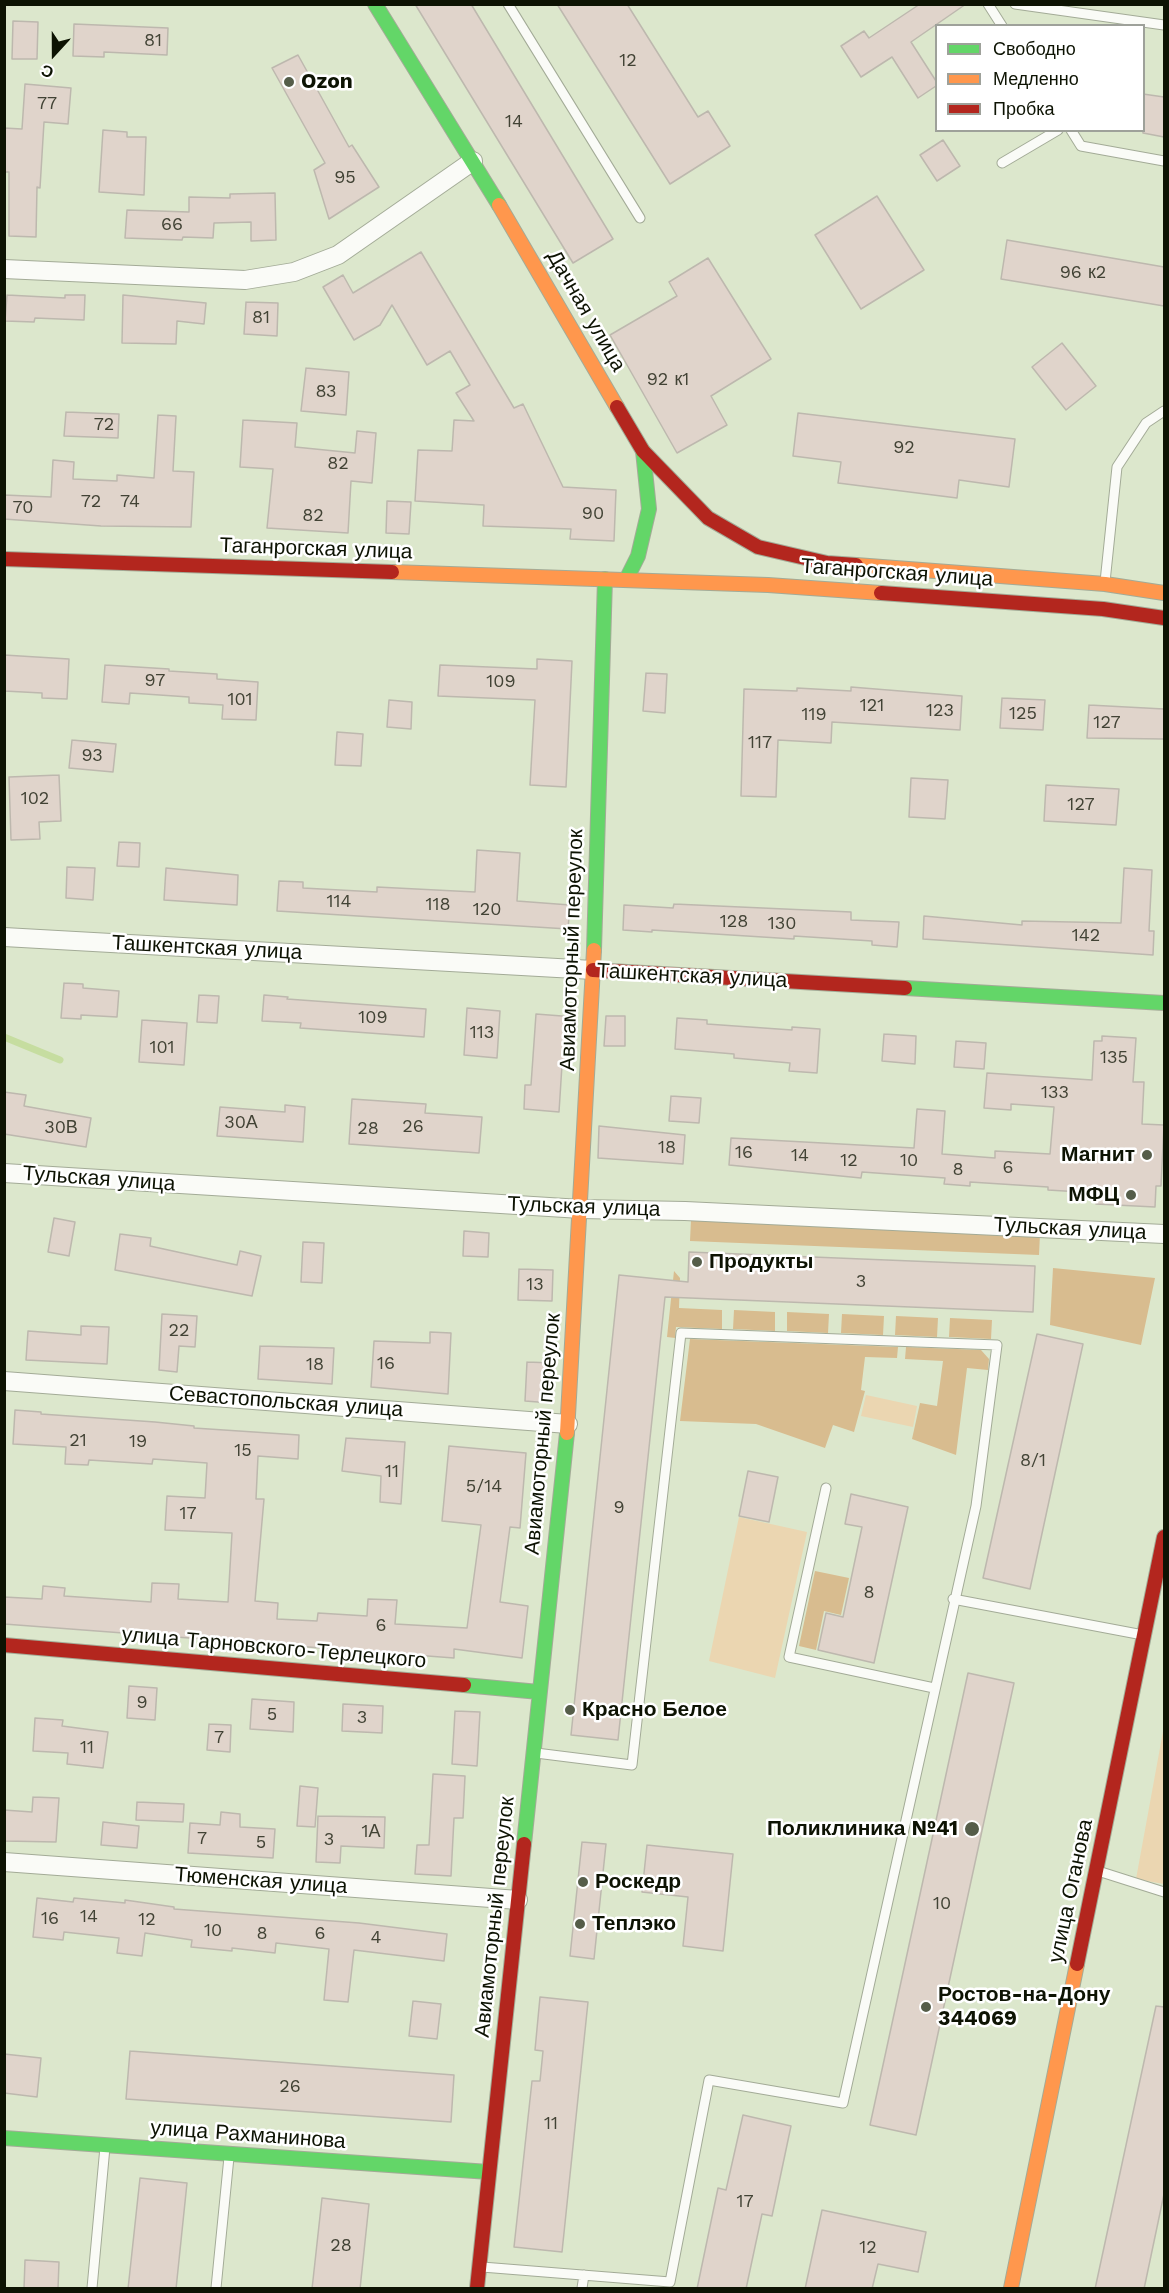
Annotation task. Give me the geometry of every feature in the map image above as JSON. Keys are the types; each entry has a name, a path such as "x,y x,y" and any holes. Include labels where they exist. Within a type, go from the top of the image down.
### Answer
{"street":[{"name":"Дачная улица","path":"375,4 473,161 643,451 708,518 758,547 827,563"},
{"path":"4,269 245,280 294,272 338,255 473,161"},
{"path":"626,580 638,556 649,509 643,451"},
{"name":"Таганрогская улица","path":"4,559 605,579 837,590 1103,609 1164,618"},
{"name":"Таганрогская улица","path":"827,563 1105,584 1164,593"},
{"name":"Авиамоторный переулок","path":"477,2289 568,1424 593,970 605,579"},
{"name":"Ташкентская улица","path":"4,937 1164,1003"},
{"name":"Тульская улица","path":"4,1173 581,1209 697,1211 1164,1234"},
{"name":"Севастопольская улица","path":"4,1381 568,1424"},
{"name":"улица Оганова","path":"1011,2289 1164,1537"},
{"name":"улица Тарновского-Терлецкого","path":"4,1645 540,1692"},
{"name":"Тюменская улица","path":"4,1862 518,1900"},
{"name":"улица Рахманинова","path":"4,2138 105,2147 489,2172"}],"lane":[{"path":"988,4 1001,24"},
{"path":"1015,4 1164,25"},
{"path":"510,5 640,218"},
{"path":"1002,163 1055,132"},
{"path":"1072,132 1081,146 1164,161"},
{"path":"1105,584 1117,467 1146,423 1164,411"},
{"path":"479,2267 669,2285 710,2080 843,2103 953,1599 976,1506 997,1345 681,1333 632,1765 533,1752"},
{"path":"826,1488 789,1657 934,1688"},
{"path":"953,1599 1144,1636"},
{"path":"1096,1871 1164,1892"},
{"path":"92,2289 105,2147"},
{"path":"216,2289 229,2155"},
{"path":"582,2289 584,2276"}],"shaded area":[{"path":"691,1220 1040,1234 1039,1255 690,1241"},
{"path":"1053,1268 1155,1278 1141,1345 1050,1325"},
{"path":"674,1271 680,1278 679,1308 722,1310 722,1329 676,1327 675,1338 667,1337"},
{"path":"734,1310 775,1312 775,1331 733,1329"},
{"path":"787,1312 829,1314 828,1333 787,1331"},
{"path":"842,1314 884,1316 883,1335 841,1333"},
{"path":"896,1316 938,1318 937,1337 895,1335"},
{"path":"950,1318 992,1320 991,1339 949,1337"},
{"path":"690,1339 898,1347 897,1358 865,1357 861,1390 865,1391 854,1432 833,1425 825,1448 756,1424 680,1421"},
{"path":"906,1347 981,1350 989,1359 988,1370 967,1368 956,1455 912,1439 920,1403 937,1406 943,1361 905,1359"},
{"path":"866,1395 917,1406 913,1427 861,1416"},
{"path":"739,1517 807,1532 775,1678 709,1661"},
{"path":"815,1571 849,1578 841,1615 824,1611 816,1650 799,1646"},
{"path":"1164,1726 1164,1884 1136,1879"}],"building":[{"path":"415,4 471,4 613,239 573,263"},
{"path":"557,4 627,4 698,117 708,111 730,146 670,184"},
{"path":"920,4 966,4 911,42 935,79 935,87 918,98 892,57 861,77 841,46 864,31 869,38"},
{"path":"13,21 38,22 37,59 12,59"},
{"path":"74,24 168,28 167,55 104,52 104,57 73,56"},
{"path":"298,55 349,147 352,145 379,187 329,219 314,170 325,163 272,68"},
{"path":"25,84 71,88 68,124 44,122 40,188 37,187 36,237 9,236 9,172 4,172 4,128 22,129"},
{"path":"1145,94 1164,97 1164,137 1143,133 1145,132"},
{"path":"103,130 127,132 127,137 146,137 144,195 99,192"},
{"path":"943,140 960,166 937,181 920,155"},
{"path":"275,193 276,240 251,241 251,222 214,223 213,238 183,237 182,240 125,238 127,210 189,212 189,197 230,198 230,194"},
{"path":"877,196 924,270 861,309 815,235"},
{"path":"1007,240 1164,267 1164,306 1001,279"},
{"path":"421,252 514,408 523,404 563,487 616,490 614,541 570,539 571,529 483,526 484,505 415,501 418,450 452,451 454,420 474,421 456,393 470,385 450,351 427,365 392,305 380,325 354,340 323,287 343,275 353,293"},
{"path":"708,258 771,359 711,396 727,425 677,453 610,335 677,296 669,282"},
{"path":"7,295 65,298 65,295 85,295 84,320 35,318 34,322 5,321"},
{"path":"123,295 206,303 204,324 177,321 176,344 122,343"},
{"path":"246,302 278,303 277,336 244,334"},
{"path":"1062,343 1096,386 1066,410 1032,367"},
{"path":"306,368 349,372 346,415 301,411"},
{"path":"66,412 119,414 118,438 64,436"},
{"path":"798,413 1015,439 1009,487 959,480 957,498 838,483 841,462 793,456"},
{"path":"158,415 176,416 173,471 194,472 191,527 101,526 4,519 4,495 51,497 53,460 74,462 73,479 117,481 117,475 154,478"},
{"path":"243,420 297,423 295,447 355,453 357,431 376,433 372,483 351,481 348,533 267,528 273,469 240,467"},
{"path":"387,501 411,502 409,534 386,533"},
{"path":"4,655 69,659 67,699 42,698 42,693 4,691"},
{"path":"537,659 572,661 566,787 530,785 535,700 438,696 440,665 537,669"},
{"path":"105,665 217,674 217,679 258,682 256,720 222,719 223,705 189,703 189,697 130,693 129,704 102,702"},
{"path":"646,673 667,674 665,713 643,711"},
{"path":"851,687 962,696 960,730 832,722 831,743 778,740 776,797 741,796 744,689 797,691 797,688 851,691"},
{"path":"1002,698 1045,700 1043,730 1000,728"},
{"path":"389,700 412,702 411,729 387,727"},
{"path":"1089,705 1164,709 1164,739 1087,738"},
{"path":"337,732 363,734 361,766 335,765"},
{"path":"72,740 116,744 113,772 69,768"},
{"path":"59,775 61,821 39,822 40,839 11,840 9,777"},
{"path":"911,778 948,780 945,819 909,817"},
{"path":"1046,785 1119,789 1116,825 1044,821"},
{"path":"119,842 140,843 139,867 117,866"},
{"path":"477,850 520,853 517,901 570,905 568,929 277,911 279,881 303,882 303,888 377,892 377,887 475,892"},
{"path":"67,867 95,868 93,900 66,898"},
{"path":"166,868 238,875 237,905 164,900"},
{"path":"1124,868 1152,870 1149,931 1154,931 1153,955 923,939 924,916 1022,925 1022,921 1121,923"},
{"path":"674,904 851,912 851,920 899,922 897,947 872,945 872,941 794,936 794,939 623,930 624,905 673,908"},
{"path":"64,983 83,984 83,988 119,991 117,1017 81,1015 81,1019 61,1018"},
{"path":"199,995 219,996 217,1023 197,1022"},
{"path":"264,995 288,997 287,999 426,1009 424,1037 300,1028 301,1023 262,1021"},
{"path":"467,1008 500,1011 497,1058 464,1055"},
{"path":"536,1014 575,1017 574,1045 566,1045 565,1066 562,1065 559,1112 524,1109 525,1085 531,1085"},
{"path":"606,1016 625,1016 625,1046 604,1046"},
{"path":"677,1018 707,1020 707,1024 792,1030 792,1027 820,1029 817,1073 789,1071 790,1063 734,1058 734,1054 675,1049"},
{"path":"142,1020 187,1023 184,1065 139,1062"},
{"path":"884,1034 916,1036 915,1064 882,1061"},
{"path":"1102,1036 1136,1038 1133,1082 1144,1082 1142,1124 1164,1125 1161,1186 1156,1186 1155,1207 1096,1204 1097,1193 1048,1190 1048,1187 970,1182 970,1186 944,1184 945,1178 862,1172 861,1178 729,1165 731,1138 914,1148 917,1109 945,1111 942,1154 995,1158 995,1151 1050,1154 1054,1107 1011,1104 1011,1110 984,1108 987,1073 1092,1080 1094,1041 1102,1041"},
{"path":"956,1041 986,1043 984,1069 954,1067"},
{"path":"4,1092 26,1095 24,1106 91,1118 86,1147 4,1134"},
{"path":"671,1096 701,1098 699,1123 669,1121"},
{"path":"352,1099 426,1104 425,1113 482,1117 479,1153 349,1144"},
{"path":"285,1105 305,1107 303,1142 217,1136 220,1107 285,1112"},
{"path":"599,1126 685,1135 683,1164 598,1158"},
{"path":"54,1218 75,1222 69,1256 48,1252"},
{"path":"464,1231 489,1233 488,1257 463,1256"},
{"path":"120,1234 151,1238 150,1246 237,1265 240,1251 261,1256 252,1296 115,1270"},
{"path":"303,1242 324,1243 322,1283 301,1282"},
{"path":"689,1252 1035,1266 1033,1312 665,1297 618,1740 571,1735 619,1275 688,1282"},
{"path":"519,1269 553,1270 552,1301 518,1300"},
{"path":"162,1314 197,1316 195,1347 179,1346 177,1372 159,1370"},
{"path":"81,1326 109,1327 107,1364 26,1360 28,1331 81,1335"},
{"path":"430,1332 451,1333 448,1394 371,1387 374,1341 430,1343"},
{"path":"1037,1334 1083,1344 1030,1589 983,1578"},
{"path":"260,1346 334,1348 332,1384 258,1379"},
{"path":"527,1362 553,1363 551,1403 525,1401"},
{"path":"15,1410 155,1422 194,1426 194,1428 299,1435 298,1459 258,1456 256,1499 264,1499 255,1601 278,1603 277,1619 317,1621 318,1613 367,1616 368,1599 397,1600 395,1624 467,1628 481,1525 442,1521 449,1446 526,1453 520,1528 510,1527 500,1602 528,1606 522,1658 454,1649 454,1658 4,1624 4,1597 42,1599 43,1586 65,1588 64,1596 151,1602 152,1583 179,1584 178,1599 228,1602 232,1533 165,1530 167,1496 205,1498 207,1463 153,1459 152,1464 89,1460 88,1465 65,1464 66,1447 13,1444"},
{"path":"346,1438 405,1442 401,1504 380,1502 381,1476 342,1471"},
{"path":"748,1471 778,1477 769,1522 739,1516"},
{"path":"851,1494 908,1507 874,1663 818,1650 826,1613 843,1617 862,1527 845,1524"},
{"path":"968,1673 1014,1683 916,2135 870,2125"},
{"path":"129,1686 157,1688 155,1720 127,1718"},
{"path":"252,1699 294,1702 293,1732 250,1729"},
{"path":"343,1704 383,1706 382,1733 342,1731"},
{"path":"455,1711 480,1712 477,1766 452,1764"},
{"path":"35,1718 63,1720 62,1726 108,1732 103,1768 67,1764 68,1753 33,1751"},
{"path":"209,1724 231,1725 230,1752 207,1750"},
{"path":"433,1774 465,1776 463,1818 454,1818 451,1876 415,1874 417,1845 429,1845"},
{"path":"300,1786 318,1788 315,1827 297,1826"},
{"path":"33,1797 59,1798 56,1842 4,1841 4,1810 32,1812"},
{"path":"137,1802 184,1804 183,1822 136,1820"},
{"path":"221,1812 240,1814 240,1827 275,1829 273,1858 188,1853 190,1823 220,1825"},
{"path":"318,1816 385,1817 384,1848 341,1846 340,1863 316,1862"},
{"path":"103,1822 139,1826 137,1848 101,1845"},
{"path":"582,1842 606,1844 594,1959 570,1956"},
{"path":"647,1845 733,1854 723,1951 683,1946 688,1897 642,1892"},
{"path":"37,1898 73,1902 74,1898 125,1903 125,1900 174,1907 174,1909 359,1923 447,1934 444,1961 354,1950 348,2002 324,2000 329,1949 276,1943 275,1953 232,1948 232,1951 191,1947 192,1940 145,1933 142,1956 117,1953 119,1938 64,1932 63,1940 33,1937"},
{"path":"540,1997 588,2002 562,2252 514,2247 532,2081 540,2081 543,2051 535,2050"},
{"path":"413,2001 441,2004 437,2039 409,2036"},
{"path":"1156,2006 1164,2007 1164,2194 1144,2289 1095,2289"},
{"path":"130,2051 454,2075 451,2122 126,2099"},
{"path":"4,2054 41,2058 37,2097 4,2093"},
{"path":"743,2115 791,2126 772,2216 762,2214 746,2289 697,2289 718,2188 726,2190"},
{"path":"140,2178 187,2183 176,2289 128,2289"},
{"path":"322,2198 369,2204 360,2289 312,2289"},
{"path":"822,2210 926,2232 918,2272 878,2264 872,2289 805,2289"},
{"path":"25,2260 59,2262 58,2289 24,2289"}],"waterway":[{"path":"4,1037 60,1060"}],"traffic: fast":[{"path":"375,4 499,205"},
{"path":"626,580 638,556 649,509 643,451"},
{"path":"594,950 605,579"},
{"path":"905,988 1164,1003"},
{"path":"524,1844 567,1433"},
{"path":"464,1685 539,1692"},
{"path":"4,2138 489,2172"}],"traffic: slow":[{"path":"499,205 617,407"},
{"path":"856,565 1105,584 1164,593"},
{"path":"392,572 768,585 881,593"},
{"path":"567,1433 594,950"},
{"path":"1011,2288 1077,1964"}],"traffic: jam":[{"path":"617,407 643,451 708,518 758,547 827,563 856,565"},
{"path":"4,559 392,572"},
{"path":"881,593 1103,609 1164,618"},
{"path":"593,970 905,988"},
{"path":"1077,1964 1164,1537"},
{"path":"4,1645 464,1685"},
{"path":"477,2288 524,1844"}],"place":[{"name":"Ozon","path":"289,82"},
{"name":"Магнит","path":"1147,1155"},
{"name":"МФЦ","path":"1131,1195"},
{"name":"Продукты","path":"697,1262"},
{"name":"Красно Белое","path":"570,1710"},
{"name":"Поликлиника №41","path":"972,1829"},
{"name":"Роскедр","path":"583,1882"},
{"name":"Теплэко","path":"580,1924"},
{"name":"Ростов-на-Дону 344069","path":"926,2007"}]}
